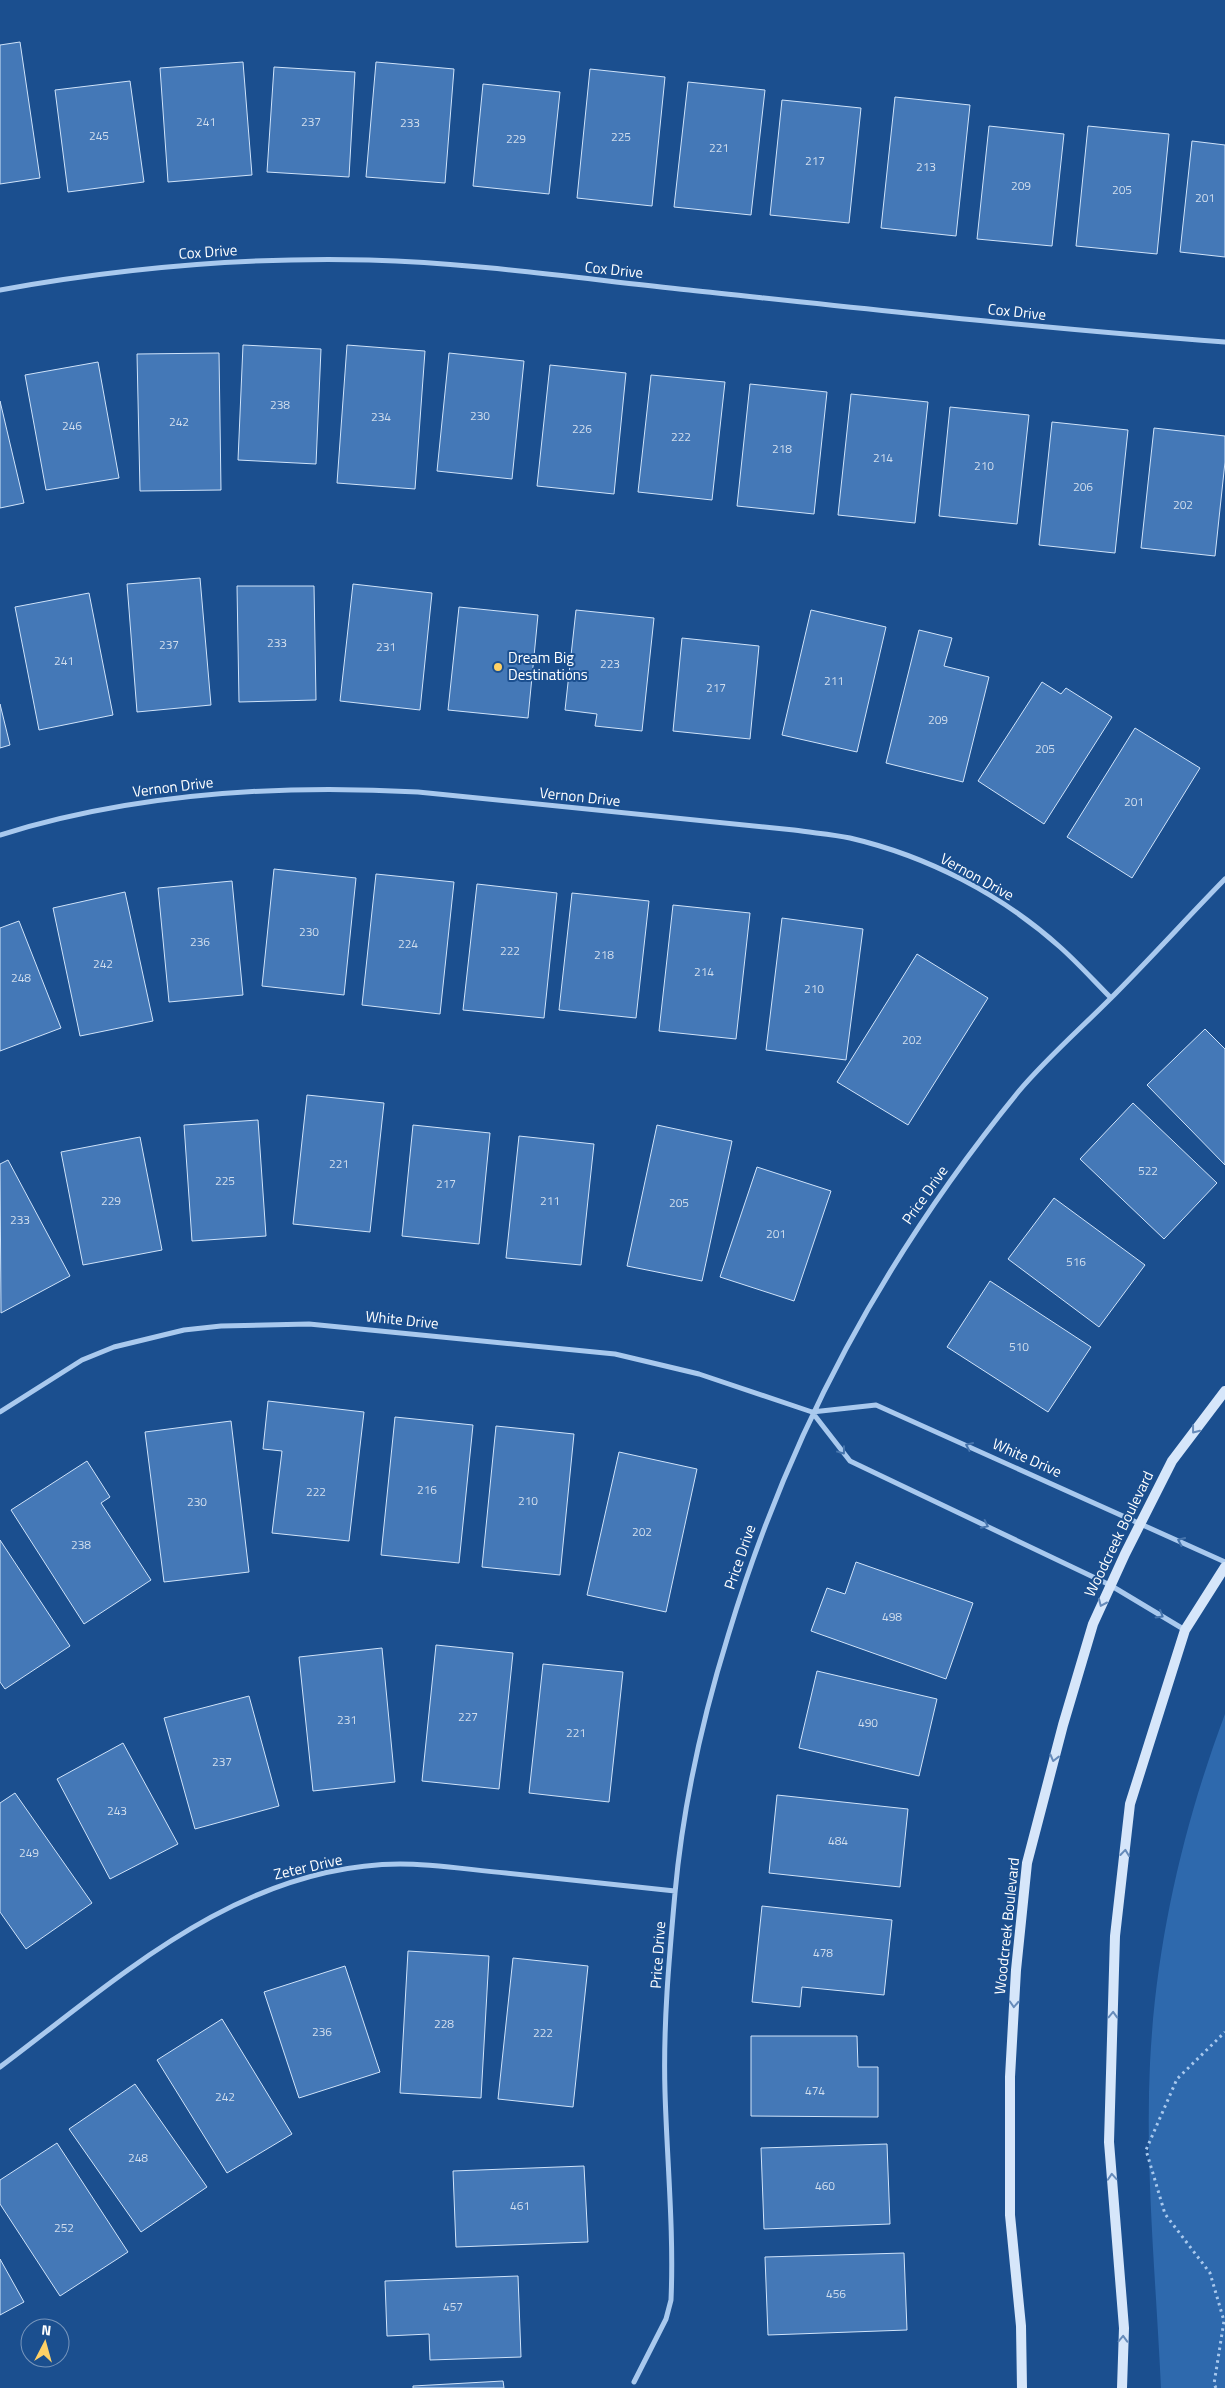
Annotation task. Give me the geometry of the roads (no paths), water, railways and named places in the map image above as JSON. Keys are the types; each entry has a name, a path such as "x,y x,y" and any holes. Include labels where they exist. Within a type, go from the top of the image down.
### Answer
{"street":[{"name":"Cox Drive","path":"0,290 68,279 191,265 253,261 370,260 486,269 1052,328 1225,342"},
{"name":"Vernon Drive","path":"0,835 93,811 159,800 291,789 360,789 418,792 794,830 849,838 895,851 940,869 982,890 1023,917 1060,947 1111,998"},
{"name":"Price Drive","path":"634,2382 666,2319 671,2300 665,2087 667,2009 675,1891 692,1770 721,1657 757,1544 812,1412 864,1314 902,1250 952,1177 1022,1087 1111,998 1225,879"},
{"name":"White Drive","path":"0,1412 82,1360 114,1347 184,1330 265,1323 352,1328 615,1354 699,1374 812,1412 876,1406 1225,1562"},
{"name":"Woodcreek Boulevard","path":"1022,2388 1020,2326 1010,2215 1010,2077 1016,1970 1027,1863 1065,1716 1093,1624 1140,1523 1172,1461 1225,1391"},
{"path":"812,1412 850,1461 1110,1585 1185,1630"},
{"path":"1122,2388 1124,2328 1109,2142 1115,1936 1130,1804 1185,1630 1225,1567"},
{"name":"Zeter Drive","path":"0,2067 144,1959 213,1914 271,1888 308,1878 372,1866 418,1865 675,1891"}],"place":[{"name":"Dream Big Destinations","path":"498,667"}]}
